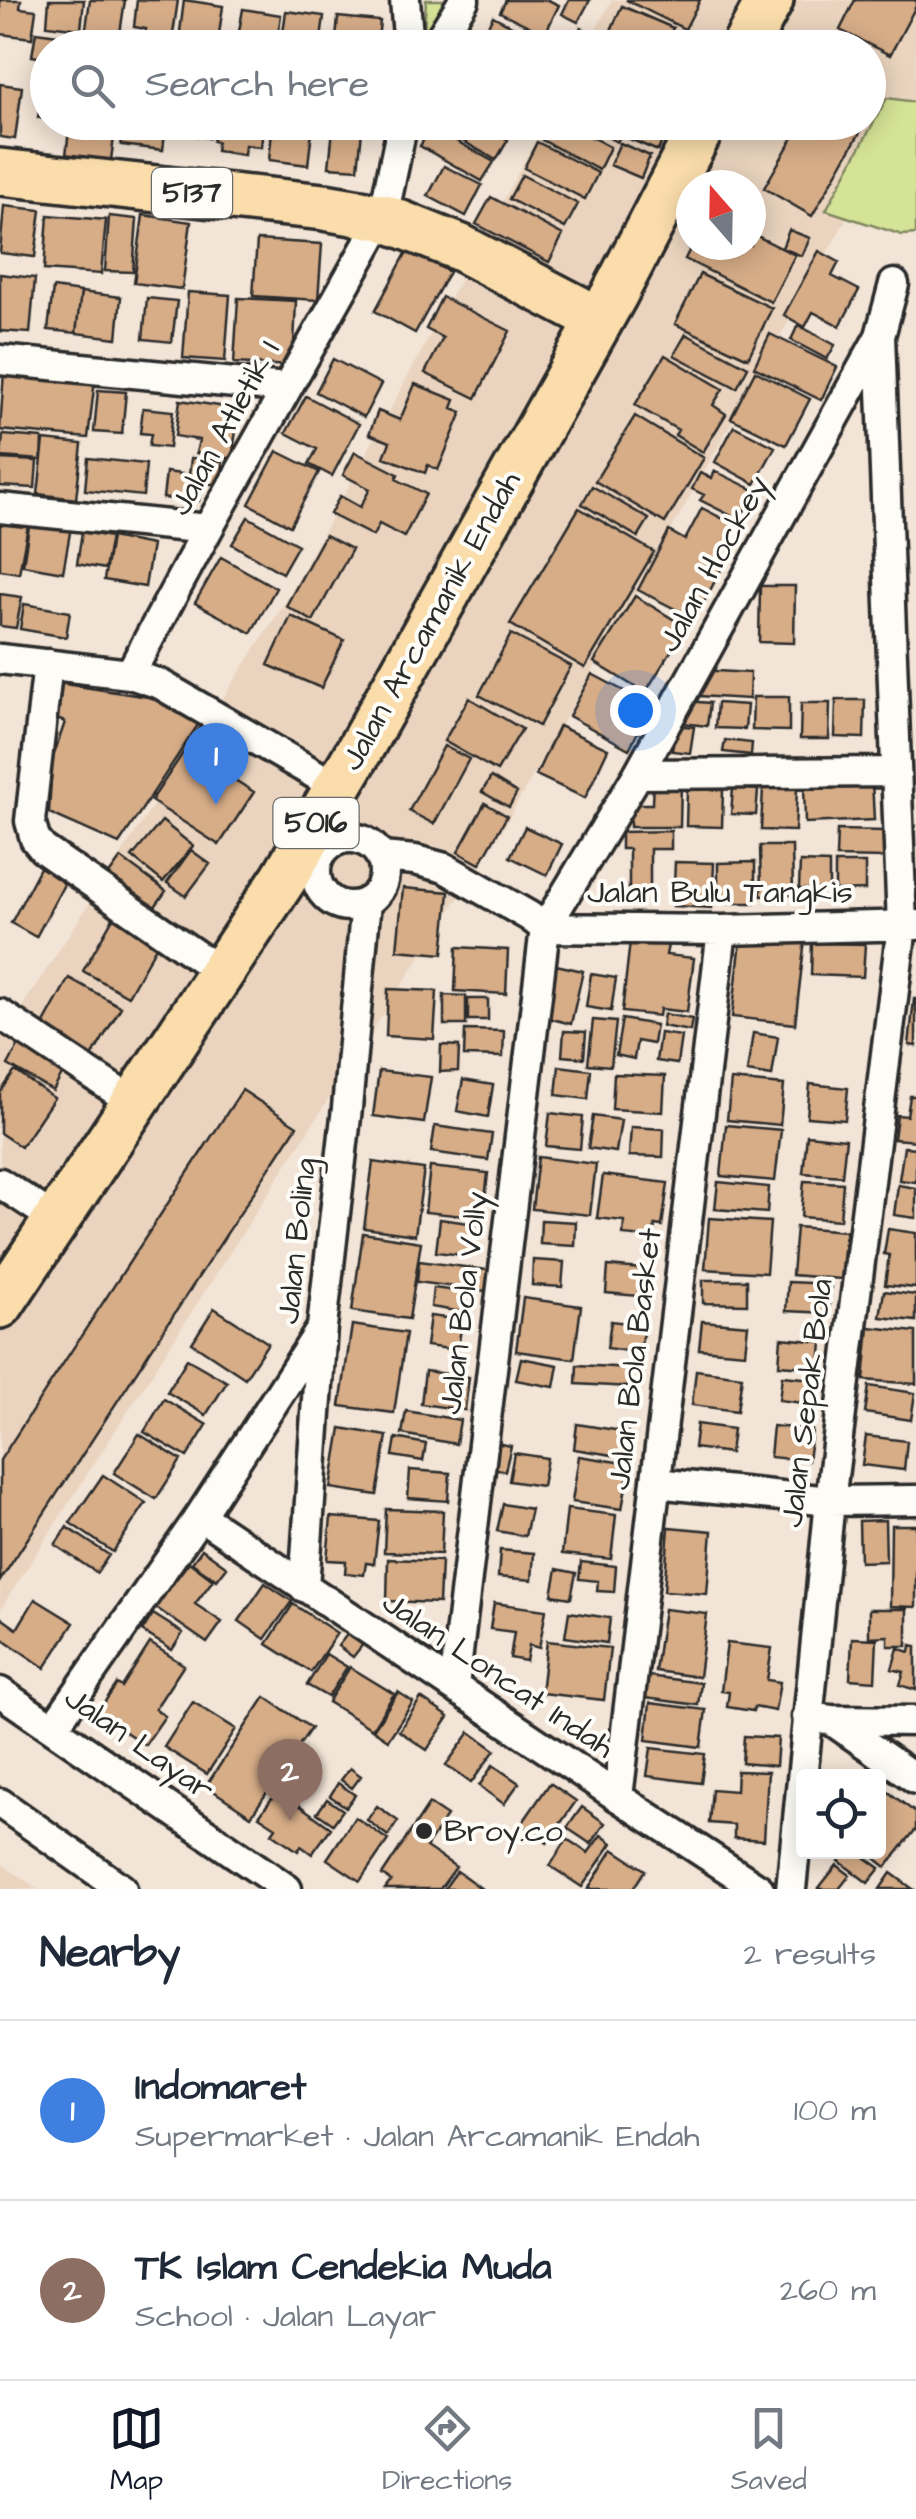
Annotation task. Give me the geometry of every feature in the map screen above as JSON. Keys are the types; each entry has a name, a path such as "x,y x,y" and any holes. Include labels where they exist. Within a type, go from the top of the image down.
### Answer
{"main road":[{"path":"754,30 770,0"},
{"name":"Jalan Arcamanik Endah","path":"0,1305 222,973 301,882 330,799 599,320 694,140"},
{"name":"5137","path":"0,172 324,207 383,217 461,248 599,320"}],"street":[{"path":"405,0 408,30"},
{"path":"445,30 464,0"},
{"name":"Jalan Atletik I","path":"130,674 383,217 399,140"},
{"name":"Jalan Hockey","path":"537,922 638,774 880,336 894,284"},
{"name":"Jalan Hockey","path":"880,336 895,772 909,925"},
{"path":"0,360 286,388"},
{"path":"0,508 208,529"},
{"path":"0,659 130,674 160,684 330,799 371,848 384,869 376,894 366,902 352,906 326,898 301,882 315,874 324,848 348,837 371,848 445,868 537,922"},
{"path":"48,664 30,822 34,839 222,973"},
{"path":"638,774 895,772"},
{"name":"Jalan Boling","path":"304,1588 322,1327 366,902"},
{"name":"Jalan Bulu Tangkis","path":"537,922 722,930 909,925"},
{"name":"Jalan Bola Volly","path":"454,1686 537,922"},
{"name":"Jalan Sepak Bola","path":"790,1889 819,1719 830,1501 909,925"},
{"name":"Jalan Bola Basket","path":"618,1797 722,930"},
{"path":"0,1014 136,1104"},
{"path":"0,1182 56,1220"},
{"path":"53,1728 200,1516 322,1327"},
{"path":"656,1483 830,1501 916,1500"},
{"name":"Jalan Loncat Indah","path":"200,1516 759,1889"},
{"name":"Jalan Layar","path":"0,1692 287,1889"},
{"path":"819,1719 916,1721"},
{"path":"819,1719 916,1779"},
{"path":"0,1803 122,1889"}],"shaded area":[{"path":"612,0 916,0 916,95 505,825 0,1610 0,1041 288,598 536,140 886,140 886,30 595,30"},
{"path":"0,1863 38,1889 0,1889"}],"green space":[{"path":"426,0 469,0 440,30 424,30"},
{"path":"886,100 916,102 916,234 902,235 826,210 864,140 886,140"}],"building":[{"path":"0,0 21,0 20,8 36,10 30,38 0,34"},
{"path":"49,0 84,0 81,29 47,25"},
{"path":"90,0 125,0 120,30 86,30"},
{"path":"137,0 178,0 174,30 134,27"},
{"path":"184,0 223,6 220,30 180,30"},
{"path":"506,0 548,0 559,5 547,30 537,30 500,12"},
{"path":"569,0 590,0 578,22 562,14"},
{"path":"626,0 700,0 685,29"},
{"path":"855,0 916,0 890,55 886,53 886,30 840,30"},
{"path":"622,6 673,28 672,30 611,30"},
{"path":"243,9 281,15 279,30 239,30"},
{"path":"286,11 324,16 322,30 283,30"},
{"path":"493,16 519,30 486,30"},
{"path":"338,17 380,21 379,30 337,30"},
{"path":"0,84 22,87 15,139 0,137"},
{"path":"68,140 114,140 111,160 66,155"},
{"path":"121,140 164,140 163,150 121,145"},
{"path":"262,140 261,147 245,145 244,155 216,151 217,142 213,141"},
{"path":"271,140 311,140 308,165 269,160"},
{"path":"332,140 361,140 358,169 329,167"},
{"path":"423,140 454,140 494,162 482,181 420,146"},
{"path":"461,140 508,140 496,160"},
{"path":"542,140 597,140 610,147 599,170"},
{"path":"632,140 662,140 658,151"},
{"path":"792,140 856,140 812,216 766,189 766,185"},
{"path":"537,142 598,173 585,199 524,168"},
{"path":"620,143 650,156 641,178 610,165"},
{"path":"444,166 482,185 466,216 428,196"},
{"path":"522,175 578,204 565,228 509,199"},
{"path":"491,197 563,235 549,262 476,224"},
{"path":"4,206 41,210 35,257 0,253"},
{"path":"48,215 106,220 101,274 44,270"},
{"path":"143,215 191,222 182,289 134,283"},
{"path":"109,216 137,219 133,272 105,271"},
{"path":"789,230 810,238 802,256 782,248"},
{"path":"257,240 322,244 318,300 253,296"},
{"path":"766,240 795,255 771,302 687,260 766,260"},
{"path":"408,250 449,272 415,333 375,311"},
{"path":"819,251 839,262 832,276 859,290 840,326 813,312 805,327 784,315"},
{"path":"0,274 35,278 30,333 0,331"},
{"path":"700,274 772,308 748,358 675,324"},
{"path":"53,288 81,292 76,333 48,330"},
{"path":"81,292 121,297 117,338 76,333"},
{"path":"188,292 230,295 225,361 183,358"},
{"path":"442,297 510,331 476,398 425,373 443,338 426,329"},
{"path":"147,298 177,301 172,342 143,339"},
{"path":"238,298 296,301 293,366 234,363"},
{"path":"798,325 835,345 827,359 791,340"},
{"path":"686,334 748,367 737,388 674,355"},
{"path":"770,334 837,367 821,400 754,367"},
{"path":"665,355 723,389 713,405 726,414 703,452 675,435 678,430 635,405"},
{"path":"333,359 381,384 364,417 316,392"},
{"path":"4,371 95,380 88,438 0,430"},
{"path":"755,371 810,399 786,445 731,418"},
{"path":"415,384 455,400 452,408 462,412 438,470 428,465 425,473 384,457 390,442 369,434 378,411 400,420"},
{"path":"98,390 126,392 122,434 94,432"},
{"path":"306,396 359,424 332,476 309,464 317,449 286,433"},
{"path":"180,400 239,409 232,459 196,453 199,440 175,436"},
{"path":"143,408 173,411 169,448 149,446 151,434 140,433"},
{"path":"635,416 704,458 665,523 595,481"},
{"path":"734,426 775,447 755,484 715,462"},
{"path":"3,435 42,438 41,460 1,457"},
{"path":"44,440 82,444 76,499 38,494"},
{"path":"277,451 319,472 290,526 249,504"},
{"path":"355,452 426,494 404,537 379,524 373,536 330,514 340,496 360,507 370,489 343,475"},
{"path":"88,458 146,464 143,496 85,490"},
{"path":"191,458 223,461 221,485 201,483 199,501 163,498 166,472 189,475"},
{"path":"0,459 37,461 35,488 0,486"},
{"path":"715,471 754,490 740,520 700,500 704,495 692,489 700,473 712,478"},
{"path":"592,486 649,519 638,537 582,504"},
{"path":"579,508 654,552 585,668 510,624"},
{"path":"702,508 737,526 720,559 725,562 695,619 638,590 669,531 685,540"},
{"path":"248,517 298,545 282,573 232,544"},
{"path":"30,520 71,527 63,572 23,565"},
{"path":"0,521 28,526 19,573 0,570"},
{"path":"82,532 111,537 105,569 77,564"},
{"path":"325,535 352,549 313,621 286,606"},
{"path":"111,537 152,545 145,587 104,580"},
{"path":"221,557 276,588 251,633 195,603"},
{"path":"760,586 795,586 794,643 759,642"},
{"path":"0,594 22,597 16,628 0,626"},
{"path":"635,596 686,627 645,693 594,662"},
{"path":"24,604 70,612 66,637 20,629"},
{"path":"291,616 344,640 321,688 268,665"},
{"path":"511,634 571,666 539,726 479,695"},
{"path":"699,670 750,673 749,699 698,696"},
{"path":"592,674 652,706 629,749 569,716"},
{"path":"58,683 161,699 200,722 119,844 49,813 52,760 65,722 54,718"},
{"path":"753,697 789,697 789,731 752,730"},
{"path":"469,698 522,729 497,771 444,741"},
{"path":"836,700 865,700 864,738 835,737"},
{"path":"686,701 710,703 707,726 683,723"},
{"path":"717,703 747,705 745,729 715,728"},
{"path":"801,703 830,703 829,739 800,739"},
{"path":"203,723 238,745 221,771 254,792 219,845 151,801"},
{"path":"676,725 694,727 690,753 672,751"},
{"path":"559,726 608,749 585,798 536,775"},
{"path":"725,740 752,743 751,755 723,752"},
{"path":"444,746 469,759 434,824 409,811"},
{"path":"491,777 517,793 509,807 482,792"},
{"path":"872,780 874,820 805,823 804,783"},
{"path":"653,781 681,781 680,827 630,827 630,804 652,804"},
{"path":"763,787 797,788 795,831 761,830"},
{"path":"733,788 758,790 756,815 731,814"},
{"path":"687,789 723,790 722,827 686,826"},
{"path":"485,803 507,816 480,864 458,852"},
{"path":"162,821 193,846 163,882 132,857"},
{"path":"525,827 562,844 547,875 510,857"},
{"path":"837,830 884,831 884,858 836,857"},
{"path":"671,831 671,849 650,849 650,892 629,892 629,849 621,849 621,832"},
{"path":"760,846 792,846 793,895 761,896"},
{"path":"191,850 210,864 186,896 167,883"},
{"path":"121,858 166,891 154,908 108,876"},
{"path":"44,860 70,873 36,937 11,923"},
{"path":"675,862 714,863 712,908 673,906"},
{"path":"755,862 755,903 718,903 718,863"},
{"path":"800,862 829,863 829,890 799,889"},
{"path":"835,863 865,863 865,890 835,891"},
{"path":"403,888 449,892 443,954 397,950"},
{"path":"113,918 158,943 128,996 83,971"},
{"path":"742,932 805,939 795,1024 732,1017"},
{"path":"630,941 668,945 666,955 694,958 687,1012 660,1009 659,1016 622,1012"},
{"path":"812,943 865,944 863,977 811,975"},
{"path":"457,947 508,950 506,994 455,991"},
{"path":"556,965 583,971 571,1024 544,1017"},
{"path":"591,974 616,978 611,1011 586,1007"},
{"path":"69,978 121,1007 89,1062 38,1034"},
{"path":"388,989 437,991 434,1039 386,1036"},
{"path":"444,995 466,996 466,1025 444,1025"},
{"path":"468,999 488,999 488,1020 468,1020"},
{"path":"916,999 916,1046 909,1045"},
{"path":"664,1014 692,1019 690,1031 662,1026"},
{"path":"622,1019 656,1025 653,1044 637,1041 634,1059 616,1055"},
{"path":"593,1020 616,1022 611,1066 588,1064"},
{"path":"465,1030 504,1031 503,1057 464,1056"},
{"path":"564,1031 586,1032 584,1058 562,1056"},
{"path":"660,1033 681,1036 677,1064 656,1061"},
{"path":"753,1033 778,1037 772,1076 747,1072"},
{"path":"20,1043 65,1069 53,1091 8,1065"},
{"path":"441,1045 459,1046 458,1071 440,1072"},
{"path":"559,1066 591,1070 588,1099 556,1095"},
{"path":"15,1071 54,1098 21,1147 0,1133 0,1093"},
{"path":"379,1071 431,1077 424,1123 373,1116"},
{"path":"614,1074 665,1076 663,1112 612,1109"},
{"path":"463,1080 493,1085 488,1117 457,1111"},
{"path":"731,1080 784,1085 780,1125 727,1120"},
{"path":"810,1084 848,1088 845,1120 807,1117"},
{"path":"242,1090 297,1126 0,1581 0,1460"},
{"path":"910,1096 916,1096 916,1141 894,1139 897,1115 907,1116"},
{"path":"550,1113 583,1117 580,1149 546,1146"},
{"path":"593,1116 621,1120 616,1152 588,1148"},
{"path":"726,1125 781,1130 775,1181 721,1176"},
{"path":"435,1126 492,1134 488,1160 431,1152"},
{"path":"631,1127 664,1129 663,1157 629,1156"},
{"path":"807,1135 846,1139 842,1176 803,1173"},
{"path":"904,1147 916,1148 916,1182 899,1180"},
{"path":"538,1157 596,1164 590,1215 532,1209"},
{"path":"373,1162 424,1169 415,1235 364,1228"},
{"path":"430,1167 488,1173 483,1218 425,1212"},
{"path":"603,1175 668,1183 662,1226 655,1225 653,1238 623,1235 624,1221 597,1218"},
{"path":"804,1181 843,1183 840,1220 801,1217"},
{"path":"718,1182 769,1187 767,1213 715,1209"},
{"path":"898,1185 916,1188 916,1218 894,1215"},
{"path":"709,1218 770,1222 766,1273 705,1269"},
{"path":"440,1219 476,1224 472,1256 436,1252"},
{"path":"541,1220 576,1222 575,1246 540,1244"},
{"path":"796,1227 846,1231 841,1279 792,1275"},
{"path":"888,1229 916,1233 916,1288 885,1285"},
{"path":"363,1233 421,1242 409,1319 352,1311"},
{"path":"533,1260 564,1262 562,1287 532,1285"},
{"path":"419,1261 488,1270 486,1291 417,1282"},
{"path":"608,1266 641,1269 638,1296 606,1293"},
{"path":"703,1280 747,1280 747,1304 703,1303"},
{"path":"788,1282 831,1284 829,1313 786,1311"},
{"path":"433,1288 465,1292 462,1312 431,1307"},
{"path":"884,1291 916,1295 916,1321 880,1317"},
{"path":"523,1298 581,1306 574,1359 516,1351"},
{"path":"214,1308 268,1343 245,1378 192,1343"},
{"path":"430,1316 462,1320 458,1350 426,1346"},
{"path":"611,1321 644,1325 640,1353 607,1348"},
{"path":"702,1321 748,1325 745,1353 699,1349"},
{"path":"352,1325 406,1333 394,1413 340,1406"},
{"path":"869,1327 916,1332 916,1384 864,1380"},
{"path":"781,1338 822,1342 820,1368 779,1365"},
{"path":"521,1358 558,1365 554,1387 516,1380"},
{"path":"187,1359 227,1382 206,1415 167,1392"},
{"path":"577,1365 631,1368 630,1387 576,1384"},
{"path":"696,1370 742,1376 737,1411 692,1405"},
{"path":"425,1371 469,1377 465,1410 421,1404"},
{"path":"782,1376 813,1379 811,1404 779,1400"},
{"path":"869,1386 915,1393 911,1420 865,1413"},
{"path":"164,1399 207,1425 187,1457 144,1432"},
{"path":"406,1411 460,1420 456,1444 402,1434"},
{"path":"577,1424 628,1432 625,1457 574,1449"},
{"path":"697,1424 733,1429 730,1453 694,1448"},
{"path":"773,1426 812,1430 808,1461 770,1457"},
{"path":"341,1428 387,1436 377,1495 331,1488"},
{"path":"139,1434 181,1460 156,1499 114,1473"},
{"path":"866,1436 907,1441 904,1470 862,1465"},
{"path":"396,1438 426,1444 423,1461 393,1456"},
{"path":"496,1443 511,1446 505,1471 490,1467"},
{"path":"514,1453 547,1458 542,1486 509,1481"},
{"path":"579,1456 630,1464 622,1509 572,1502"},
{"path":"410,1470 450,1473 448,1501 408,1498"},
{"path":"103,1475 146,1503 113,1552 70,1523"},
{"path":"503,1504 531,1509 525,1536 497,1531"},
{"path":"386,1509 443,1511 441,1554 384,1552"},
{"path":"567,1509 616,1515 611,1559 562,1554"},
{"path":"331,1517 379,1521 374,1564 366,1563 364,1575 345,1573 346,1561 327,1560"},
{"path":"885,1520 886,1561 860,1562 859,1521"},
{"path":"891,1525 916,1525 916,1607 890,1606"},
{"path":"67,1527 109,1555 97,1573 55,1545"},
{"path":"669,1527 712,1531 707,1594 664,1591"},
{"path":"202,1549 227,1567 217,1580 192,1563"},
{"path":"500,1550 534,1553 532,1580 498,1577"},
{"path":"388,1559 441,1561 439,1603 387,1601"},
{"path":"189,1562 213,1580 195,1604 222,1622 207,1643 155,1607"},
{"path":"581,1562 616,1566 614,1592 597,1591 598,1581 579,1579"},
{"path":"557,1569 576,1573 571,1598 552,1595"},
{"path":"265,1583 292,1601 265,1639 239,1621"},
{"path":"35,1599 74,1623 45,1668 0,1637 0,1617 17,1629"},
{"path":"494,1603 546,1610 539,1648 529,1645 526,1661 510,1658 514,1632 490,1629"},
{"path":"293,1604 337,1633 311,1672 267,1644"},
{"path":"664,1609 707,1614 699,1677 655,1671"},
{"path":"869,1609 907,1609 907,1646 888,1646 888,1636 869,1637"},
{"path":"569,1612 610,1618 607,1643 565,1637"},
{"path":"153,1614 183,1633 172,1650 142,1631"},
{"path":"353,1627 367,1639 353,1657 338,1646"},
{"path":"852,1638 877,1639 875,1681 850,1679"},
{"path":"547,1641 610,1648 604,1700 541,1693"},
{"path":"150,1643 184,1665 155,1709 165,1716 145,1745 97,1713 117,1684 122,1687"},
{"path":"727,1643 772,1648 767,1680 780,1682 775,1711 727,1707 729,1692 721,1691"},
{"path":"911,1645 916,1646 916,1690 900,1685 904,1672 892,1669 898,1648 910,1652"},
{"path":"326,1654 347,1667 328,1697 307,1685"},
{"path":"350,1667 394,1694 372,1729 328,1702"},
{"path":"648,1676 701,1683 698,1705 645,1698"},
{"path":"398,1692 413,1702 388,1740 373,1730"},
{"path":"265,1697 311,1728 251,1816 206,1786"},
{"path":"421,1698 449,1717 427,1750 399,1731"},
{"path":"193,1702 236,1729 207,1774 164,1747"},
{"path":"650,1703 706,1710 701,1747 646,1740"},
{"path":"470,1732 495,1750 471,1783 446,1765"},
{"path":"744,1736 778,1738 776,1766 742,1763"},
{"path":"651,1748 705,1754 701,1783 647,1776"},
{"path":"493,1765 519,1783 504,1804 479,1786"},
{"path":"350,1768 361,1776 352,1788 341,1780"},
{"path":"737,1771 768,1772 764,1840 734,1838 734,1825 709,1823 712,1789 736,1791"},
{"path":"338,1783 355,1795 346,1807 330,1796"},
{"path":"550,1783 576,1801 547,1843 521,1825"},
{"path":"278,1790 331,1828 312,1854 301,1846 298,1851 272,1833 276,1827 259,1816"},
{"path":"886,1790 916,1813 916,1829 886,1867 876,1859 886,1859"},
{"path":"327,1799 343,1810 333,1824 317,1813"},
{"name":"Broy.co","path":"429,1804 447,1816 426,1847 456,1867 440,1889 385,1889 391,1881 382,1875"},
{"path":"377,1806 398,1821 388,1836 367,1820"},
{"path":"582,1807 605,1823 591,1844 567,1828"},
{"path":"355,1817 388,1840 360,1881 327,1859"},
{"path":"601,1835 612,1843 582,1887 550,1866 567,1839 588,1853"},
{"path":"613,1849 645,1870 633,1889 588,1889"},
{"path":"868,1859 880,1868 868,1883 839,1861"},
{"path":"837,1865 850,1875 839,1889 818,1889"},
{"path":"457,1871 482,1889 444,1889"},
{"path":"891,1873 913,1889 880,1889"}],"place":[{"name":"Indomaret","path":"216,805"},
{"name":"TK Islam Cendekia Muda","path":"290,1821"},
{"name":"Broy.co","path":"424,1831"}]}
